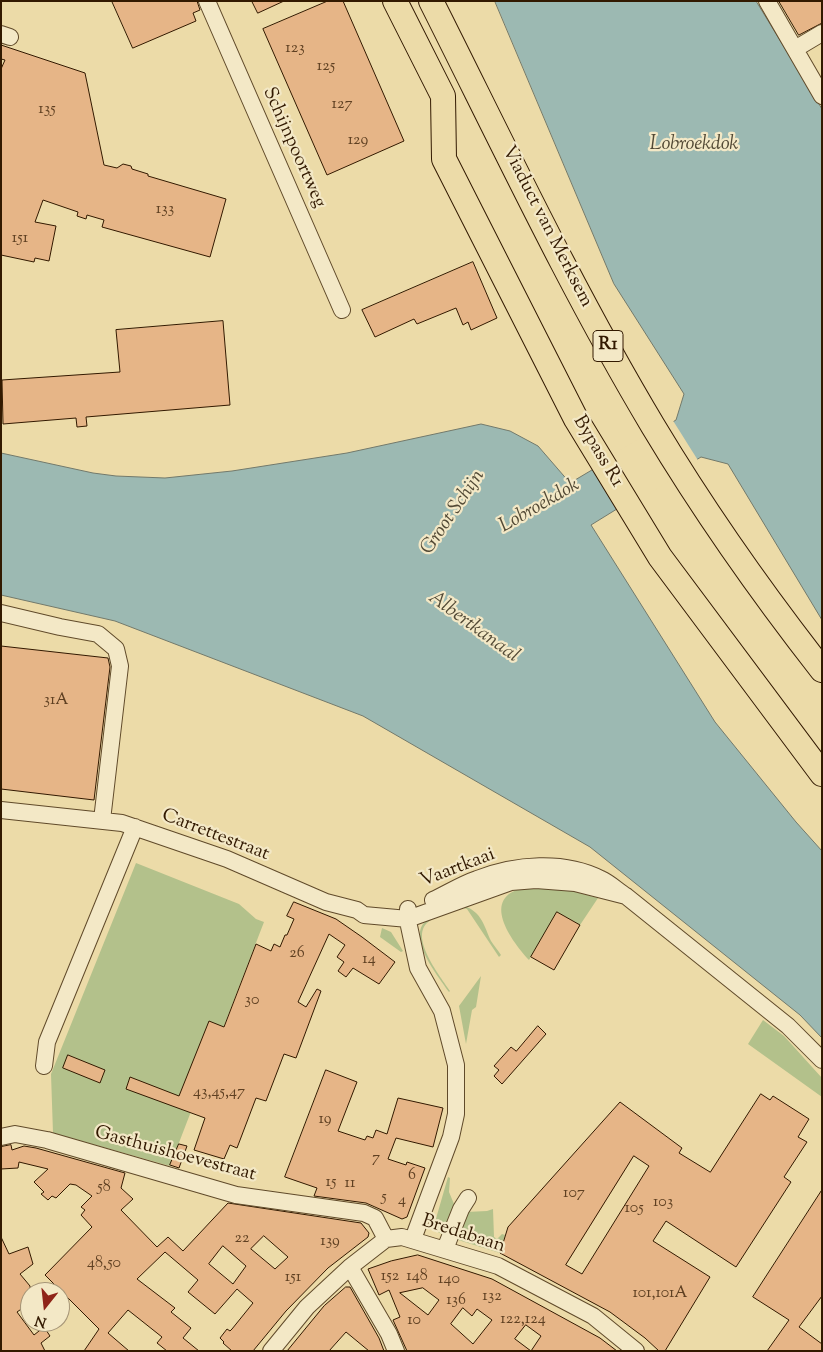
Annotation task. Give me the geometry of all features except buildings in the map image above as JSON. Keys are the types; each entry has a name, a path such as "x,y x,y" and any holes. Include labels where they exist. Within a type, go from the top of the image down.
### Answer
{"highway":[{"name":"Bypass R1","path":"395,1 442,96 444,159 576,419 660,557 822,774"},
{"name":"Viaduct van Merksem","path":"431,1 590,314 653,427 742,564 822,670"}],"street":[{"name":"Schijnpoortweg","path":"207,1 342,310"},
{"path":"767,1 822,96"},
{"path":"795,49 822,33"},
{"path":"1,613 98,634 116,649 120,666 102,820"},
{"name":"Carrettestraat","path":"1,810 122,823 227,859 326,902 357,910 364,915 408,914"},
{"path":"44,1066 47,1042 135,827"},
{"name":"Vaartkaai","path":"408,914 511,882 559,881 575,883 626,896 788,1026 822,1060"},
{"path":"408,914 418,968 442,1011 456,1065 456,1114 451,1137 413,1239"},
{"name":"Gasthuishoevestraat","path":"1,1137 15,1134 47,1140 236,1195 364,1213 375,1218 386,1239"},
{"path":"445,1249 461,1209 468,1198"},
{"name":"Bredabaan","path":"386,1239 402,1237 413,1239 498,1266 593,1316 636,1351"},
{"path":"271,1351 307,1307 350,1267 386,1239"},
{"path":"350,1267 389,1334 396,1351"}],"green space":[{"path":"136,863 239,904 256,919 264,922 170,1166 53,1133 51,1074"},
{"path":"529,887 565,889 598,898 580,925 557,912 529,960 507,929 502,918 501,907 505,898 514,891"},
{"path":"464,906 479,916 491,941 501,955 499,957 467,909 463,908 430,920 423,930 424,948 449,992 426,957 420,936 421,927 431,918"},
{"path":"382,928 391,932 403,951 401,952 380,937"},
{"path":"481,976 476,1007 472,1010 466,1044 459,1006"},
{"path":"763,1020 784,1036 822,1078 822,1097 748,1044"},
{"path":"448,1177 450,1178 449,1192 454,1204 443,1235 433,1229"},
{"path":"493,1209 494,1237 497,1239 502,1234 505,1235 500,1253 455,1239 466,1212"}],"water":[{"path":"495,1 756,1 822,109 822,620 728,464 701,457 591,525 715,722 822,851 822,1038 800,1015 590,847 363,716 115,621 1,595 1,453 93,473 165,478 232,471 347,453 481,424 510,431 538,446 570,483 676,420 684,394 614,284"}],"pier":[{"path":"672,419 699,462 636,502 607,458"}],"water label":[{"name":"Lobroekdok","path":"694,146"},
{"name":"Lobroekdok","path":"540,507"},
{"name":"Groot Schijn","path":"454,513"},
{"name":"Albertkanaal","path":"473,628"}]}
